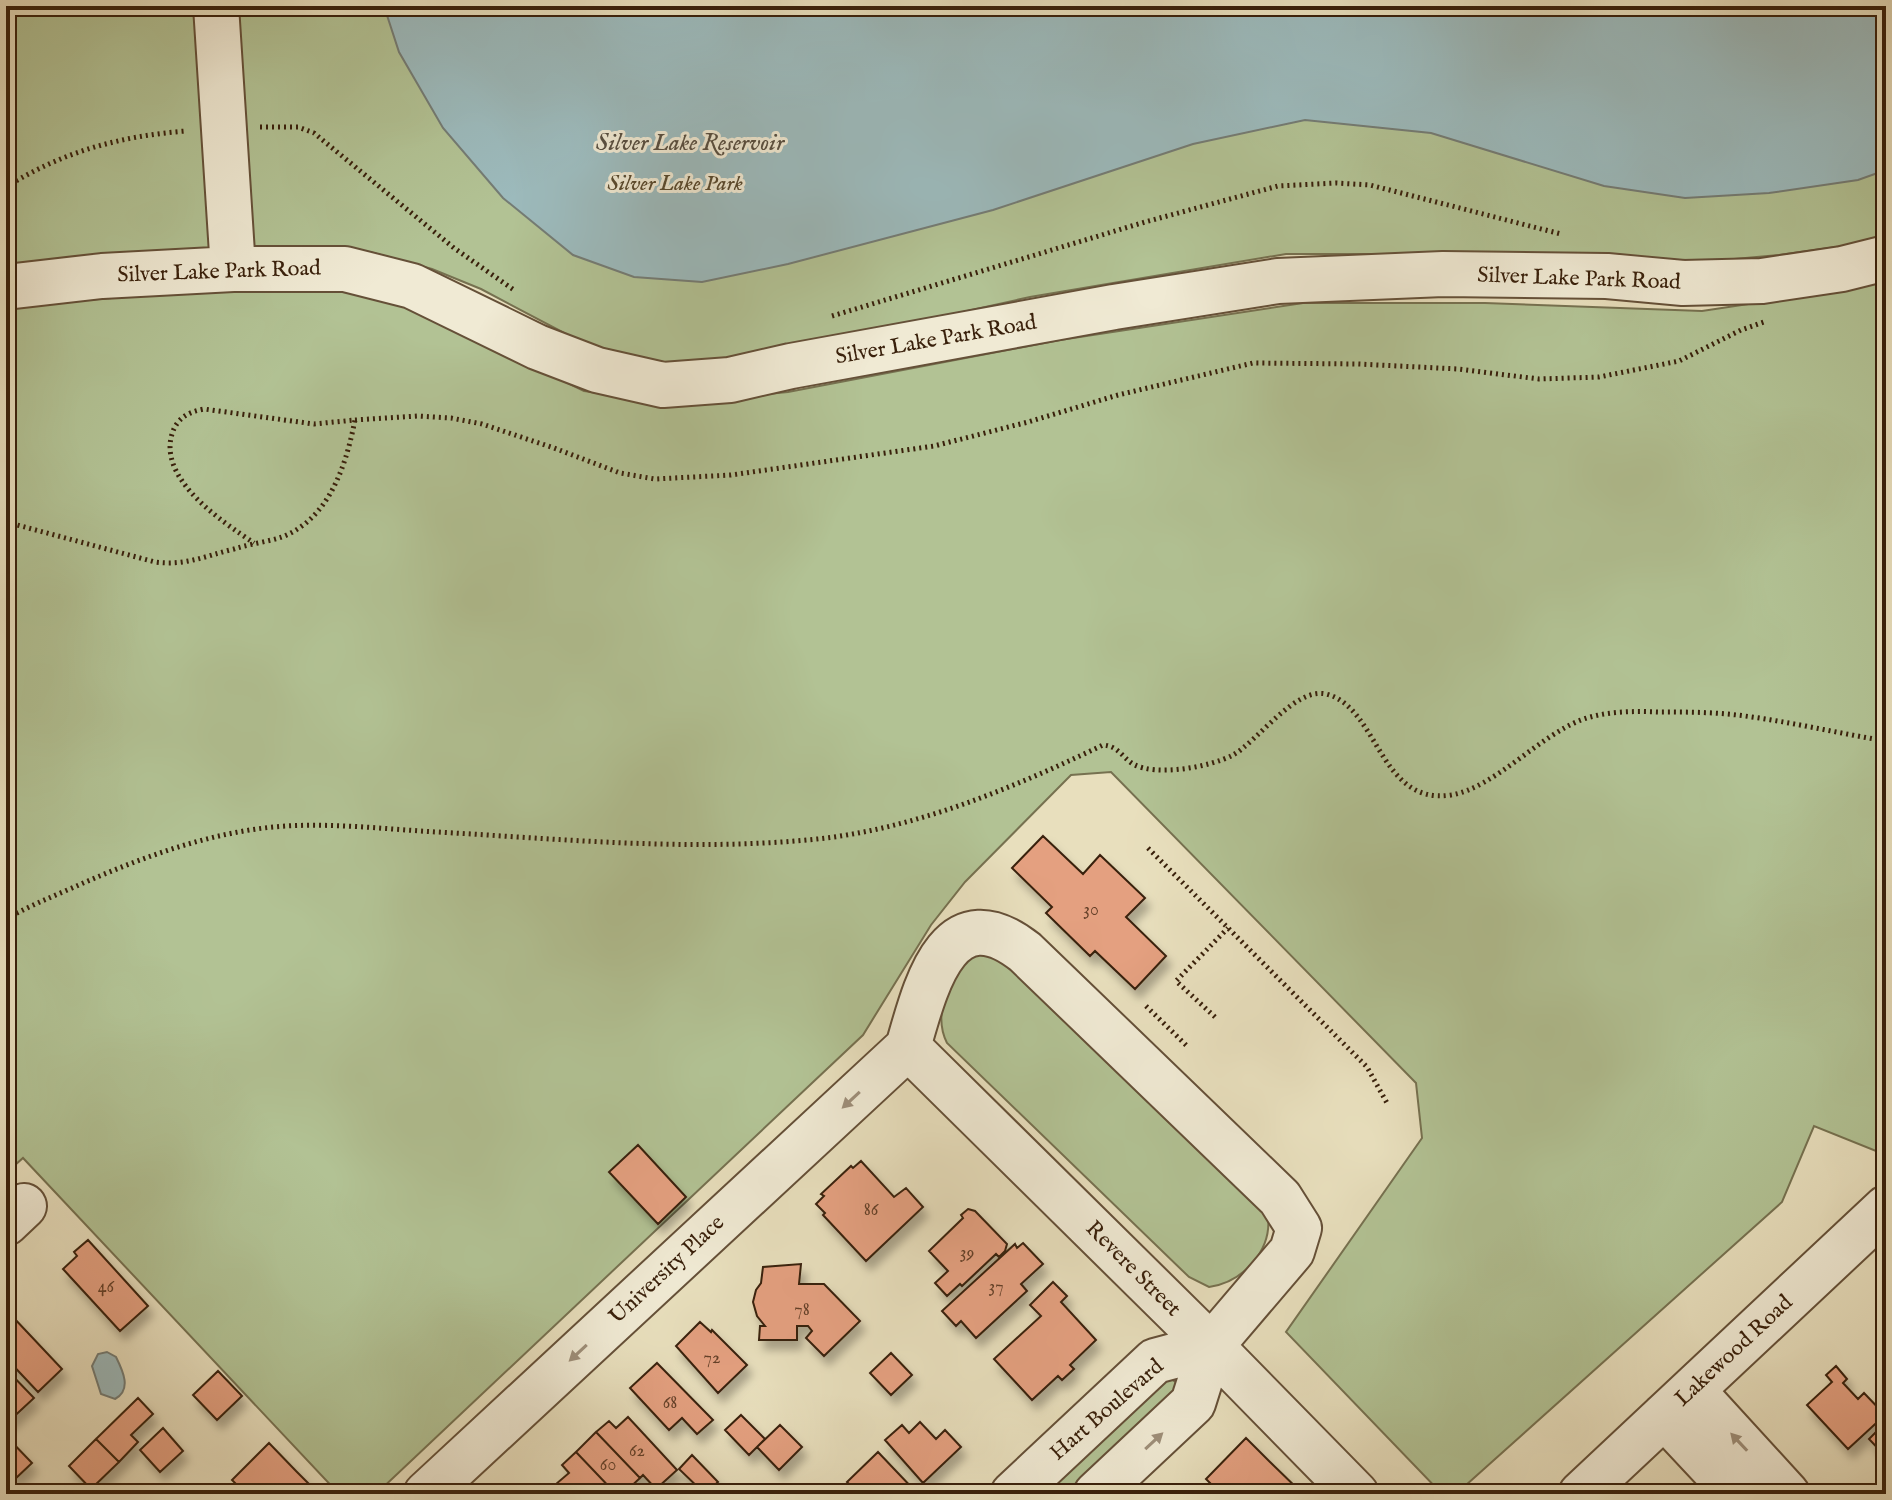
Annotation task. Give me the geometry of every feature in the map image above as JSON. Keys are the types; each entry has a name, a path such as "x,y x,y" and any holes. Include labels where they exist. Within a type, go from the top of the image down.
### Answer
{"street":[{"path":"216,6 233,269"},
{"name":"Silver Lake Park Road","path":"6,287 102,276 233,269 345,269 412,286 549,352 597,370 663,385 730,380 1114,307 1278,281 1443,274 1607,276 1683,283 1762,281 1842,269 1886,258"},
{"path":"908,1047 927,985 941,957 963,938 977,932 995,932 1025,952 1280,1198 1299,1228 1292,1251 1211,1346 1193,1403 1096,1494"},
{"name":"Revere Street","path":"908,1047 1356,1494"},
{"name":"University Place","path":"426,1494 908,1047"},
{"name":"Lakewood Road","path":"1581,1494 1886,1208"},
{"name":"Hart Boulevard","path":"1013,1494 1155,1361 1211,1346"},
{"path":"1678,1403 1737,1494"},
{"path":"1678,1403 1787,1494"}],"path":[{"path":"254,127 298,127 314,133 454,248 522,294"},
{"path":"6,187 49,163 124,137 200,130"},
{"path":"819,320 1145,222 1278,186 1370,185 1570,236"},
{"path":"254,543 218,519 184,483 177,471 170,441 180,419 192,412 204,409 314,424 417,416 451,418 482,424 620,473 655,479 731,475 934,446 1118,395 1253,363 1443,368 1539,379 1599,377 1679,361 1741,330 1778,319"},
{"path":"6,522 155,562 176,564 197,561 283,536 316,514 338,479 355,420"},
{"path":"6,919 124,865 208,839 273,827 332,826 614,843 726,845 819,839 875,830 948,810 1103,745 1111,745 1134,765 1147,768 1181,769 1211,763 1246,747 1298,701 1319,693 1344,703 1395,774 1410,787 1432,795 1450,795 1471,788 1561,729 1584,718 1627,711 1738,715 1886,741"},
{"path":"1148,848 1367,1067 1387,1103"},
{"path":"1215,1017 1176,981 1228,928"},
{"path":"1146,1006 1187,1046"}],"green space":[{"name":"Silver Lake Park","path":"6,6 1886,6 1886,235 1843,246 1701,262 1472,254 1286,254 1030,297 772,354 672,363 633,359 587,345 481,289 432,269 370,252 287,247 6,267"},
{"path":"1886,280 1886,1155 1814,1126 1782,1202 1456,1494 1442,1494 1286,1332 1422,1138 1416,1083 1111,772 1071,775 965,882 931,925 863,1035 376,1494 339,1494 23,1158 6,1173 6,306 294,287 373,295 425,314 584,391 678,403 788,392 1060,340 1303,303 1485,303 1702,311 1842,290"},
{"path":"990,947 1268,1216 1268,1229 1260,1253 1244,1272 1209,1287 1189,1277 947,1043 941,1022 942,1013 958,963"},
{"path":"1168,1377 1177,1383 1176,1397 1073,1494 1034,1494"}],"water":[{"name":"Silver Lake Reservoir","path":"384,6 1886,6 1886,170 1858,180 1769,193 1685,198 1604,186 1431,133 1305,120 1193,144 993,210 788,264 702,282 634,277 573,255 503,198 443,128 399,52"},
{"path":"107,1352 116,1357 125,1385 115,1399 101,1394 92,1366 98,1354"}],"building":[{"path":"1043,836 1083,874 1100,855 1145,898 1126,917 1166,956 1135,989 1095,951 1090,956 1046,913 1052,907 1012,868"},
{"path":"638,1145 686,1197 658,1224 609,1172"},
{"path":"861,1161 894,1197 906,1188 923,1207 866,1261 816,1204 824,1196 821,1194 851,1166 853,1168"},
{"path":"968,1209 975,1211 1007,1244 999,1257 996,1254 947,1296 935,1283 948,1271 929,1251 963,1218 961,1215"},
{"path":"88,1240 148,1306 120,1331 63,1269 77,1256 74,1252"},
{"path":"1023,1243 1043,1264 1021,1284 1027,1291 976,1338 961,1321 956,1326 942,1311 1015,1244 1017,1248"},
{"path":"801,1264 799,1284 824,1284 860,1321 824,1356 806,1338 812,1331 808,1326 797,1326 797,1340 759,1340 760,1326 765,1326 757,1316 753,1302 761,1283 763,1267"},
{"path":"1053,1282 1067,1296 1061,1302 1096,1340 1070,1365 1074,1369 1062,1380 1058,1376 1032,1400 994,1359 1041,1316 1030,1305"},
{"path":"12,1316 62,1369 38,1392 6,1358 6,1323"},
{"path":"700,1322 747,1365 718,1393 676,1346"},
{"path":"891,1353 912,1375 891,1395 870,1373"},
{"path":"657,1363 713,1420 697,1434 682,1418 669,1430 630,1388"},
{"path":"1836,1366 1847,1379 1843,1383 1858,1399 1864,1393 1885,1415 1848,1449 1807,1405 1832,1382 1826,1375"},
{"path":"6,1369 34,1398 8,1422 6,1420"},
{"path":"218,1371 242,1396 217,1420 193,1395"},
{"path":"138,1398 153,1414 131,1435 138,1442 119,1462 96,1439"},
{"path":"741,1415 765,1439 749,1455 725,1430"},
{"path":"628,1417 677,1470 656,1489 643,1475 640,1478 596,1432 609,1421 616,1428"},
{"path":"920,1422 936,1439 945,1430 961,1447 923,1483 885,1440 902,1425 909,1433"},
{"path":"1886,1422 1886,1457 1869,1439"},
{"path":"780,1425 802,1447 779,1470 757,1447"},
{"path":"163,1428 183,1451 160,1472 140,1450"},
{"path":"596,1432 640,1478 623,1494 616,1494 576,1452"},
{"path":"6,1436 32,1463 15,1479 6,1470"},
{"path":"1246,1438 1303,1494 1221,1494 1206,1479"},
{"path":"96,1439 119,1462 91,1489 69,1466"},
{"path":"269,1443 319,1494 246,1494 232,1480"},
{"path":"576,1452 616,1494 565,1494 556,1484 569,1473 562,1465"},
{"path":"878,1452 918,1494 859,1494 847,1482"},
{"path":"692,1455 718,1482 705,1494 679,1469"}]}
